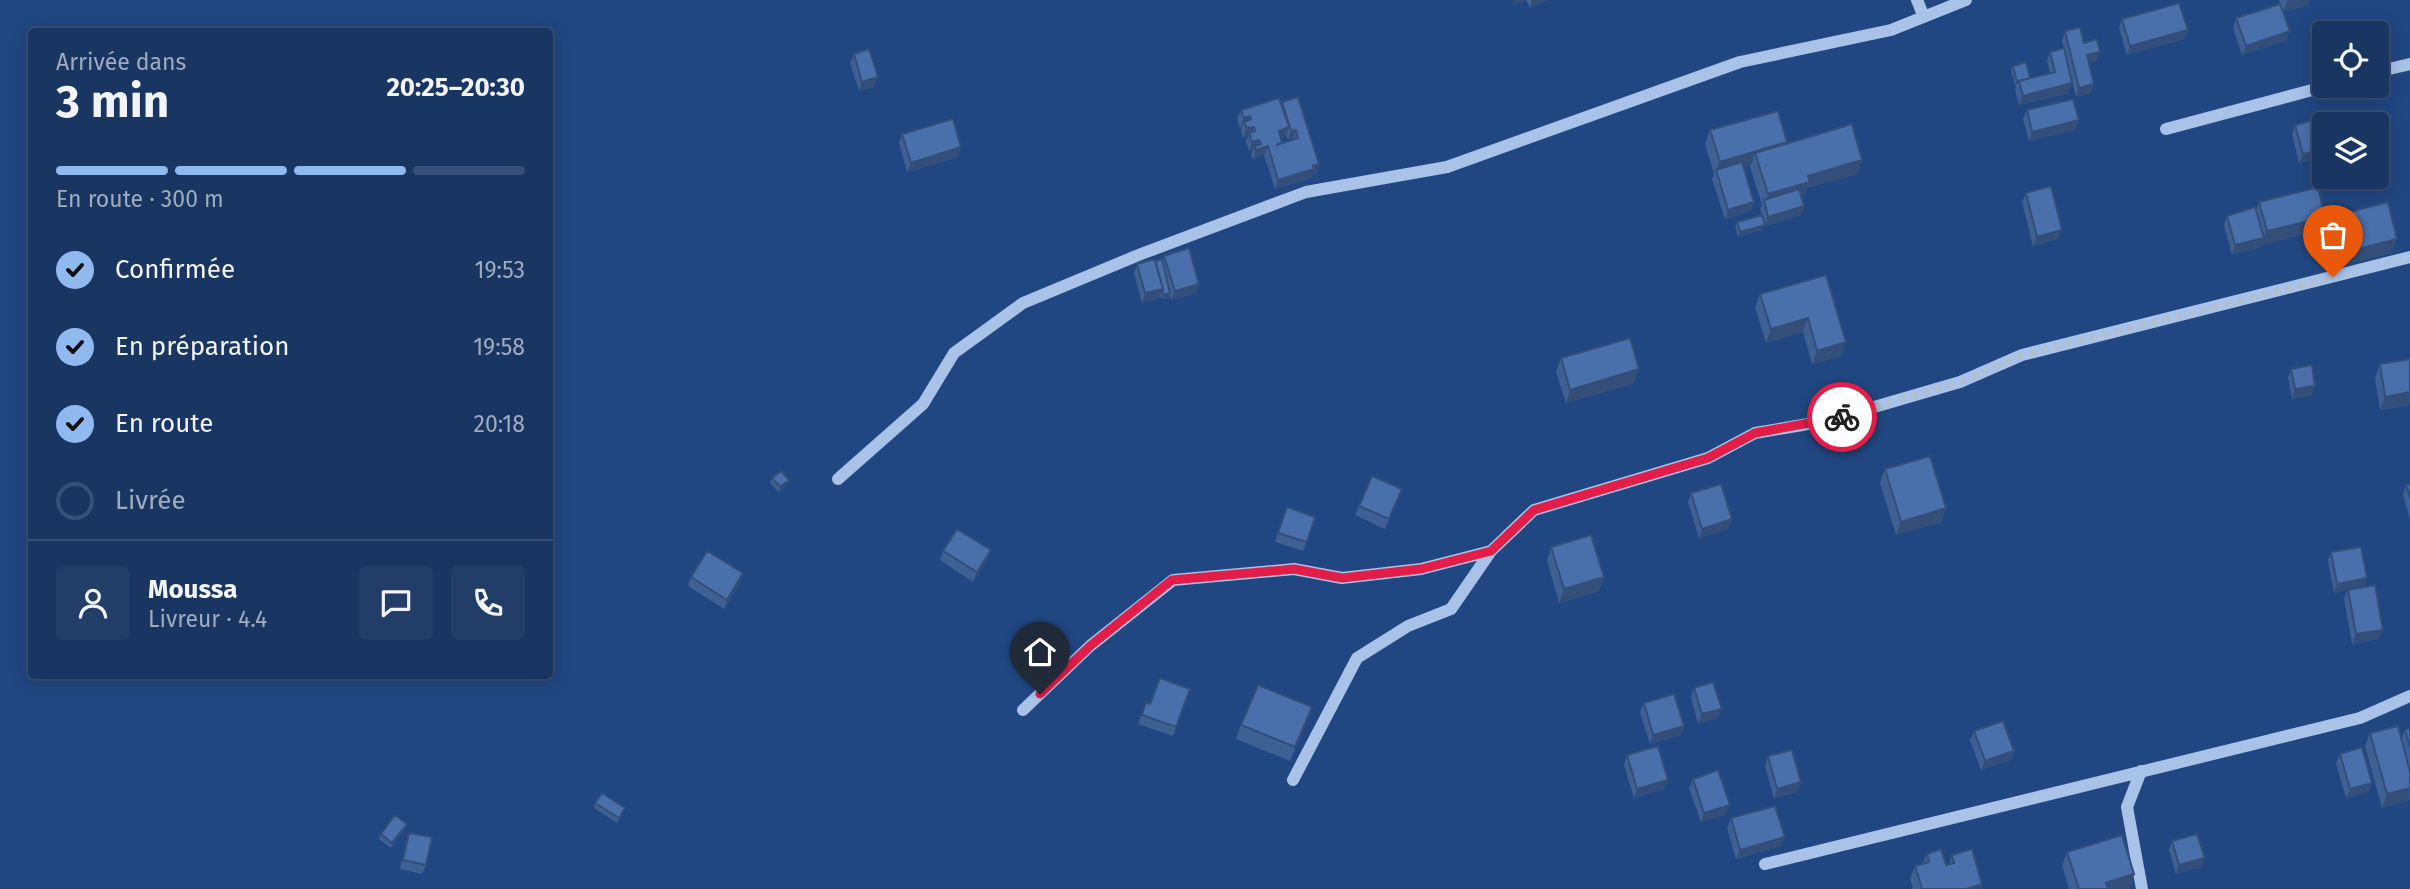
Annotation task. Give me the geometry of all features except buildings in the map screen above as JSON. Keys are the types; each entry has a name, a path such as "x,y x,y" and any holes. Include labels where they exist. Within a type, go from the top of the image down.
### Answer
{"street":[{"path":"1917,0 1924,17"},
{"path":"838,479 923,404 954,353 1023,303 1141,254 1306,192 1447,167 1740,62 1891,30 1966,0"},
{"path":"2389,69 2410,64"},
{"path":"2165,129 2312,90"},
{"path":"1293,780 1357,658 1408,626 1451,609 1491,551 1534,510 1708,458 1755,433 1826,421 1960,382 2022,355 2410,257"},
{"path":"1023,710 1090,646 1172,580 1294,569 1342,578 1421,569 1491,551"},
{"path":"1765,864 2360,718 2410,696"},
{"path":"2141,771 2127,807 2142,889"}],"way so far":[{"path":"1842,417 1960,382 2022,355 2333,277"}],"route":[{"path":"1040,694 1090,646 1172,580 1294,569 1342,578 1421,569 1491,551 1534,510 1708,458 1755,433 1842,417"}]}
